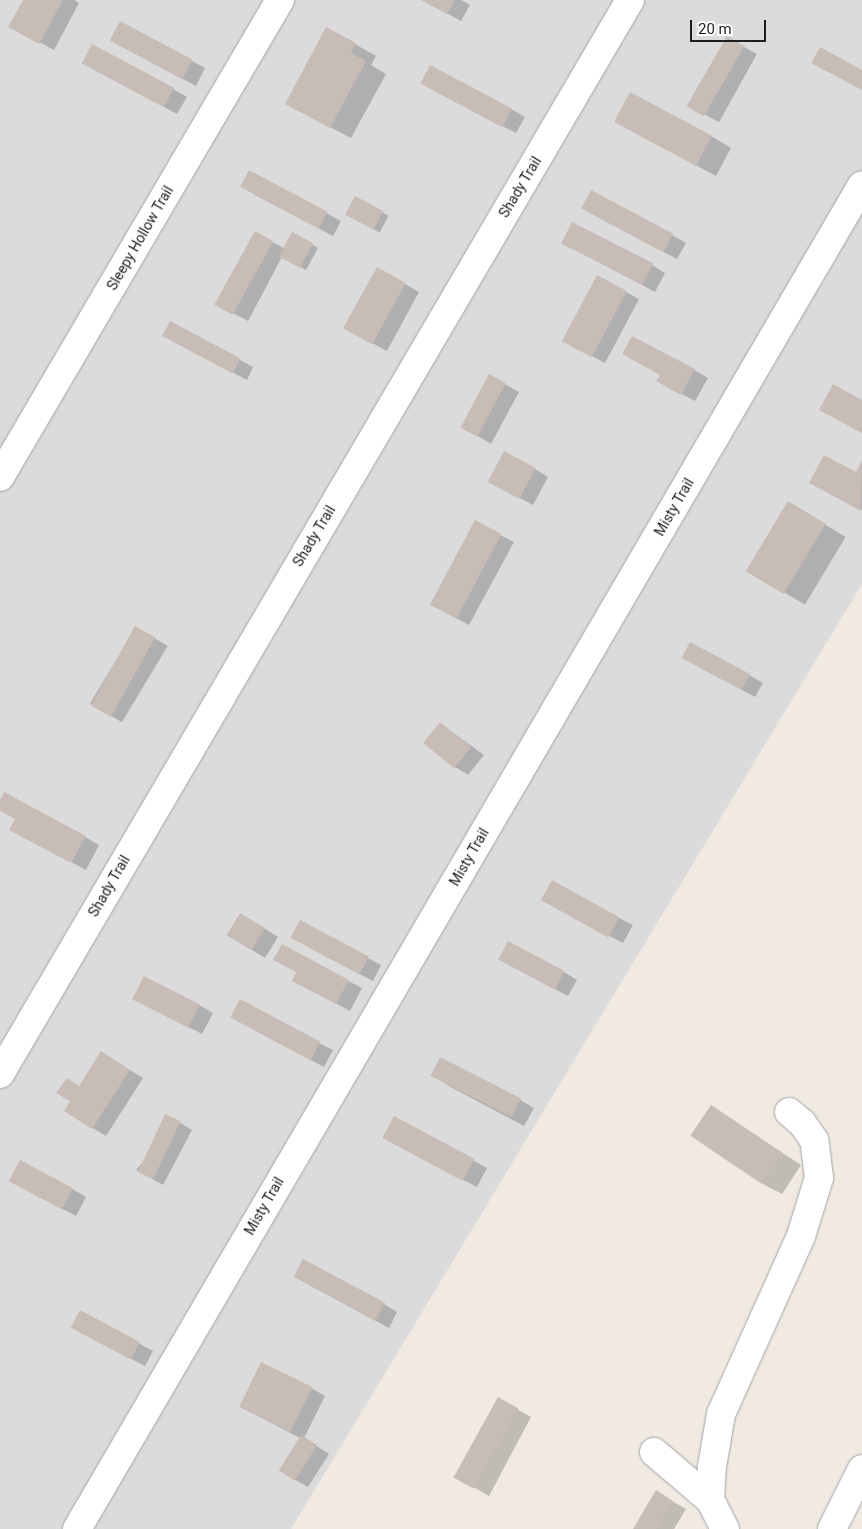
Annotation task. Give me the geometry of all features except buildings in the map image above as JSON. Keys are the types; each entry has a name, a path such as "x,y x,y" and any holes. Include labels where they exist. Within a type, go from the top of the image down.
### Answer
{"street":[{"name":"Sleepy Hollow Trail","path":"0,477 280,0"},
{"name":"Shady Trail","path":"0,1074 630,0"},
{"name":"Misty Trail","path":"77,1529 862,185"},
{"path":"710,1500 712,1467 721,1414 801,1236 819,1178 814,1140 802,1123 790,1112"},
{"path":"654,1452 710,1500 725,1529"},
{"path":"832,1529 862,1469"}],"shaded area":[{"path":"0,0 862,0 862,584 291,1529 0,1529"}]}
